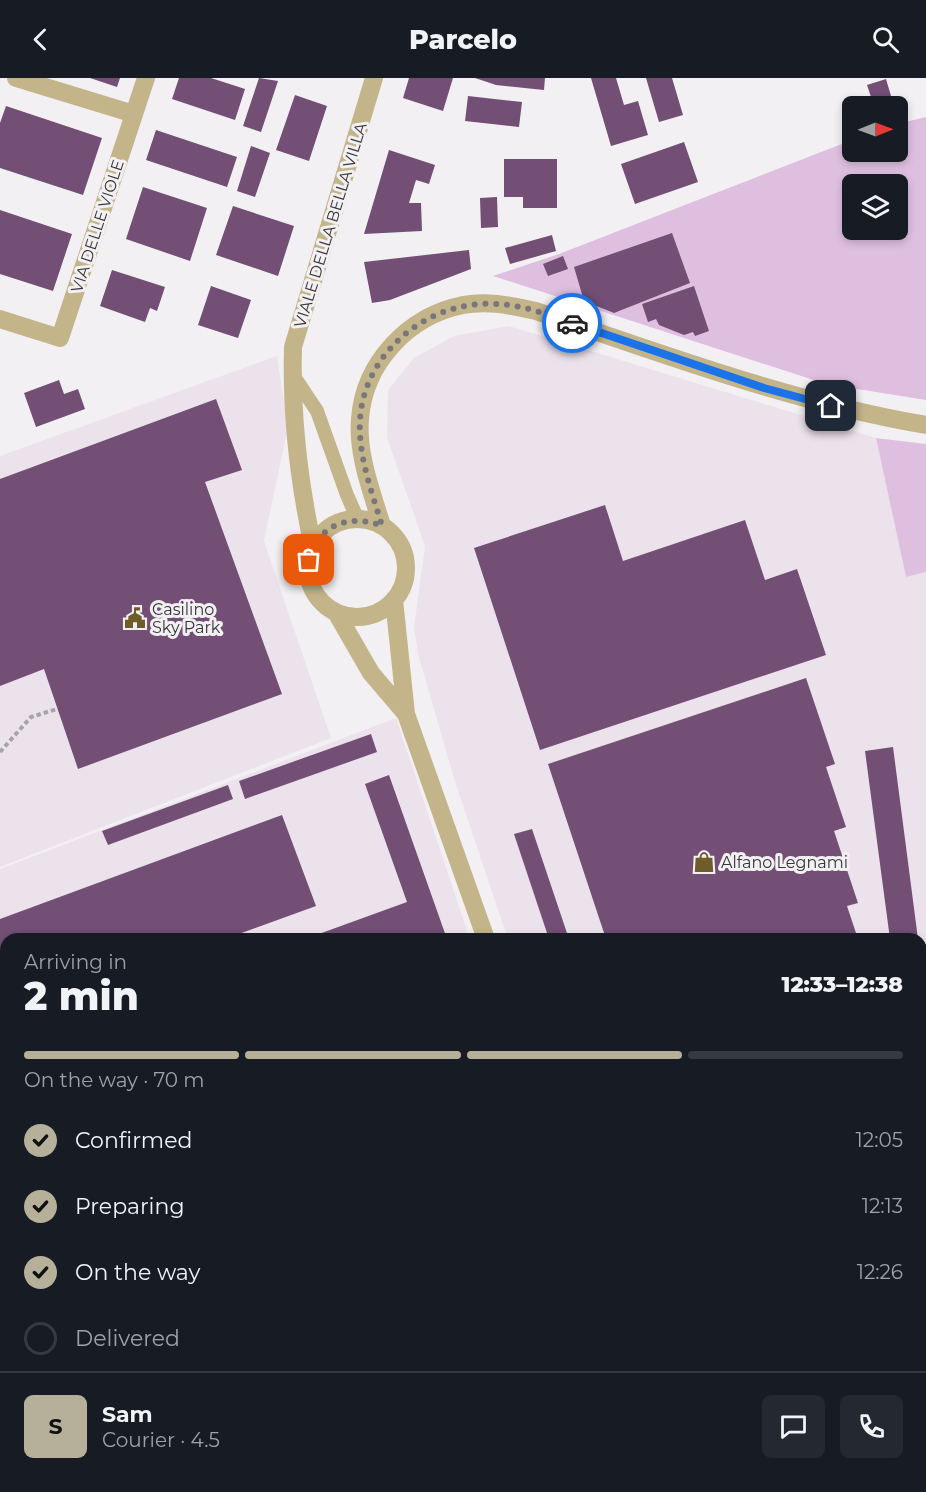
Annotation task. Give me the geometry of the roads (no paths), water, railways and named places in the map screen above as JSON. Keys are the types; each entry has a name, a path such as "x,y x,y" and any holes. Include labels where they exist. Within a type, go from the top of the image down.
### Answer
{"street":[{"path":"16,78 134,114"},
{"name":"VIA DELLE VIOLE","path":"0,319 60,338 146,78"},
{"name":"VIALE DELLA BELLA VILLA","path":"374,78 293,347 292,374 303,502 313,547 308,576 313,591 322,604 337,614 371,673 406,714"},
{"path":"313,547 321,535 332,526 345,521 358,520 382,526 363,458 360,421 364,388 374,367 388,349 424,319 463,305 498,304 536,311 764,388 853,411 926,425"},
{"name":"VIALE DELLA BELLA VILLA","path":"382,526 399,545 406,568 402,585 394,600 406,714 484,933"},
{"path":"337,614 353,618 368,616 382,610 394,600"}],"lane":[{"path":"292,374 317,411 358,520"}],"place":[{"name":"Casilino Sky Park","path":"135,618"},
{"name":"Alfano Legnami","path":"704,862"}]}
